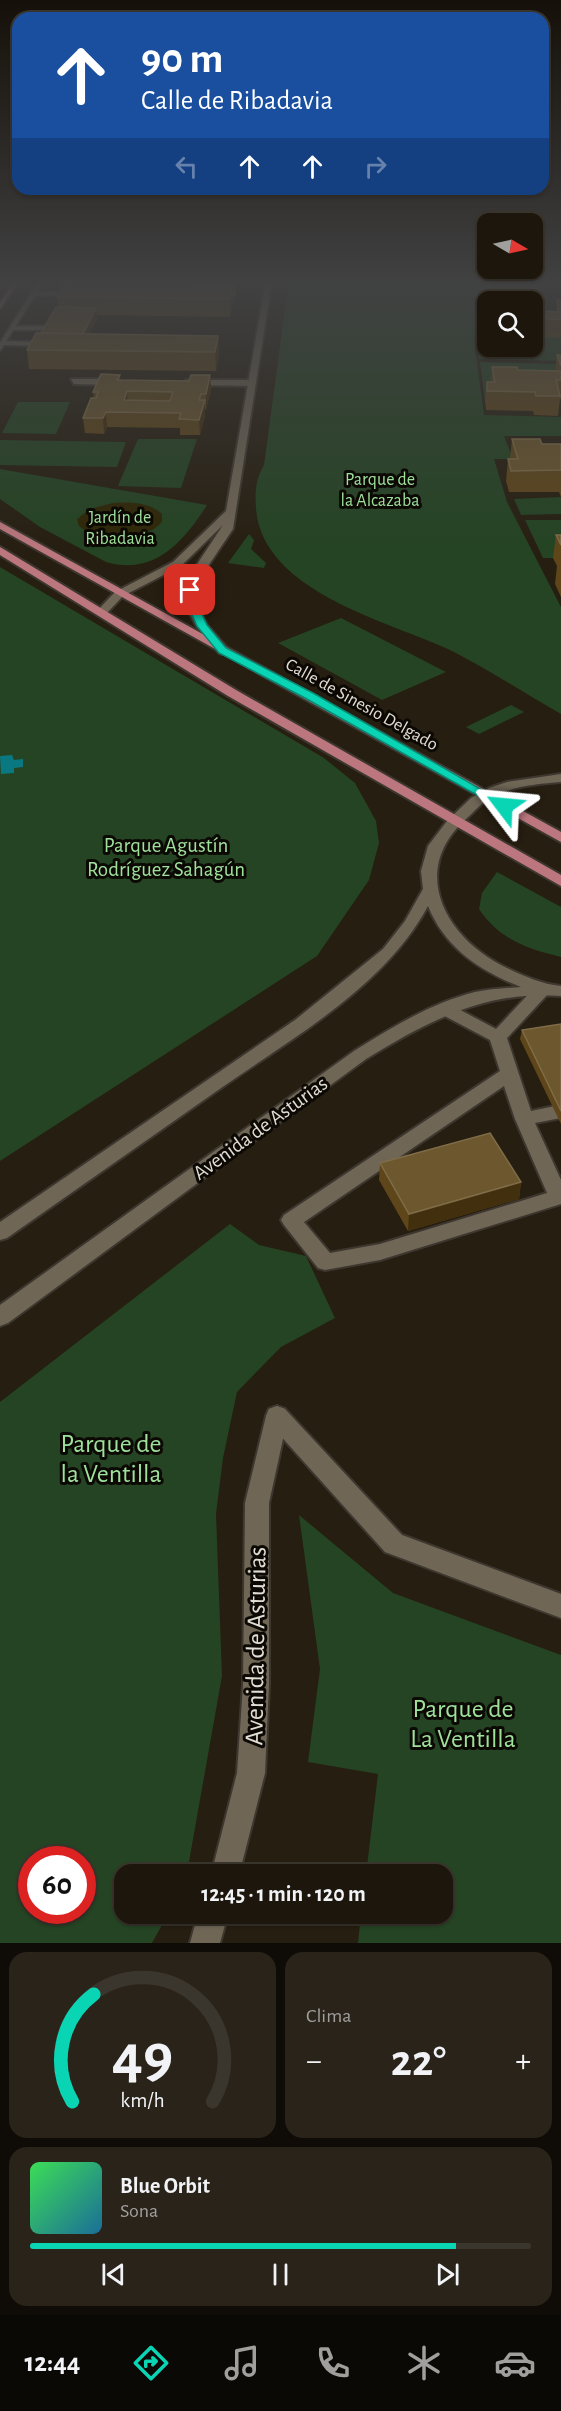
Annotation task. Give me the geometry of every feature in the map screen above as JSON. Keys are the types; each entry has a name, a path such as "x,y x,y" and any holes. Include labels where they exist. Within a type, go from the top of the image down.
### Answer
{"main road":[{"name":"Calle de Sinesio Delgado","path":"0,525 119,594 561,838"},
{"path":"0,550 103,611 232,693 561,880"}],"street":[{"path":"223,650 202,626 194,610 190,599 190,584 228,529 254,371"},
{"path":"74,381 130,382"},
{"path":"175,382 252,383"},
{"path":"103,611 119,594 177,564 231,512"},
{"path":"498,1037 552,991 482,964 448,930 429,891 429,866 436,842 454,821 485,795 533,780 561,778"},
{"path":"0,1232 301,1024 357,981 389,953 412,922 429,891"},
{"name":"Avenida de Asturias","path":"0,1317 360,1055 407,1026 477,998 552,991"},
{"path":"445,1009 498,1037 524,1119 559,1197 380,1252 325,1262 291,1220 509,1074"},
{"path":"524,1119 555,1113"},
{"name":"Avenida de Asturias","path":"228,1864 251,1773 256,1685 257,1503 277,1416 394,1544 561,1606"},
{"path":"205,1943 210,1924"}],"green space":[{"name":"Parque de la Alcazaba","path":"277,371 478,371 484,415 561,417 561,436 504,436 513,459 494,459 507,502 561,607 561,714 450,650 363,615 332,600 304,582 281,562 264,538 256,509 259,476 264,465"},
{"path":"481,371 561,371 561,373 485,401"},
{"path":"18,402 70,402 56,434 2,433"},
{"path":"138,439 197,439 181,488 118,486"},
{"path":"0,440 126,442 117,467 0,465"},
{"name":"Jardín de Ribadavia","path":"0,469 207,505 183,537 159,557 134,565 120,565 106,562 40,527 0,499"},
{"path":"561,497 561,514 521,515 514,499"},
{"path":"525,520 561,520 561,558 543,558"},
{"path":"249,534 254,540 251,549 266,563 264,568 228,563"},
{"name":"Parque Agustín Rodríguez Sahagún","path":"0,567 324,758 355,783 376,821 379,843 369,880 317,956 0,1161"},
{"path":"341,618 446,672 382,700 278,643"},
{"path":"511,705 524,712 479,734 466,727"},
{"path":"497,872 561,907 561,957 515,941 495,928 479,909 482,893"},
{"name":"Parque de la Ventilla","path":"230,1224 259,1245 306,1256 335,1318 281,1347 237,1392 223,1458 216,1514 222,1676 189,1864 114,1864 114,1924 162,1924 152,1943 0,1943 0,1402"},
{"name":"Parque de La Ventilla","path":"299,1515 393,1593 561,1655 561,1943 358,1943 360,1924 453,1924 453,1864 367,1864 378,1774 308,1762 320,1669"}],"sand":[{"path":"113,503 133,503 151,507 162,514 162,522 145,533 121,538 87,532 79,526 77,519 90,509"}],"water":[{"path":"12,755 14,760 23,759 23,767 14,768 14,773 1,774 0,756"}],"building":[{"path":"493,371 561,371 561,380 556,380 560,396 536,396 535,392 487,391 487,382 495,382"},
{"path":"101,374 120,375 117,380 189,381 191,375 210,375 206,394 201,394 199,400 205,400 199,420 179,419 181,413 106,412 103,418 83,418 91,398 96,398 98,392 93,392","holes":["127,391 173,392 170,401 124,400"]},
{"path":"512,439 540,439 542,444 561,444 561,470 511,471 508,459 518,459"},
{"path":"556,535 561,535 561,545"},
{"path":"561,1024 561,1111 522,1030"},
{"path":"490,1133 521,1182 409,1214 380,1163"}],"route":[{"path":"190,590 190,599 202,626 223,650 504,806"}]}
